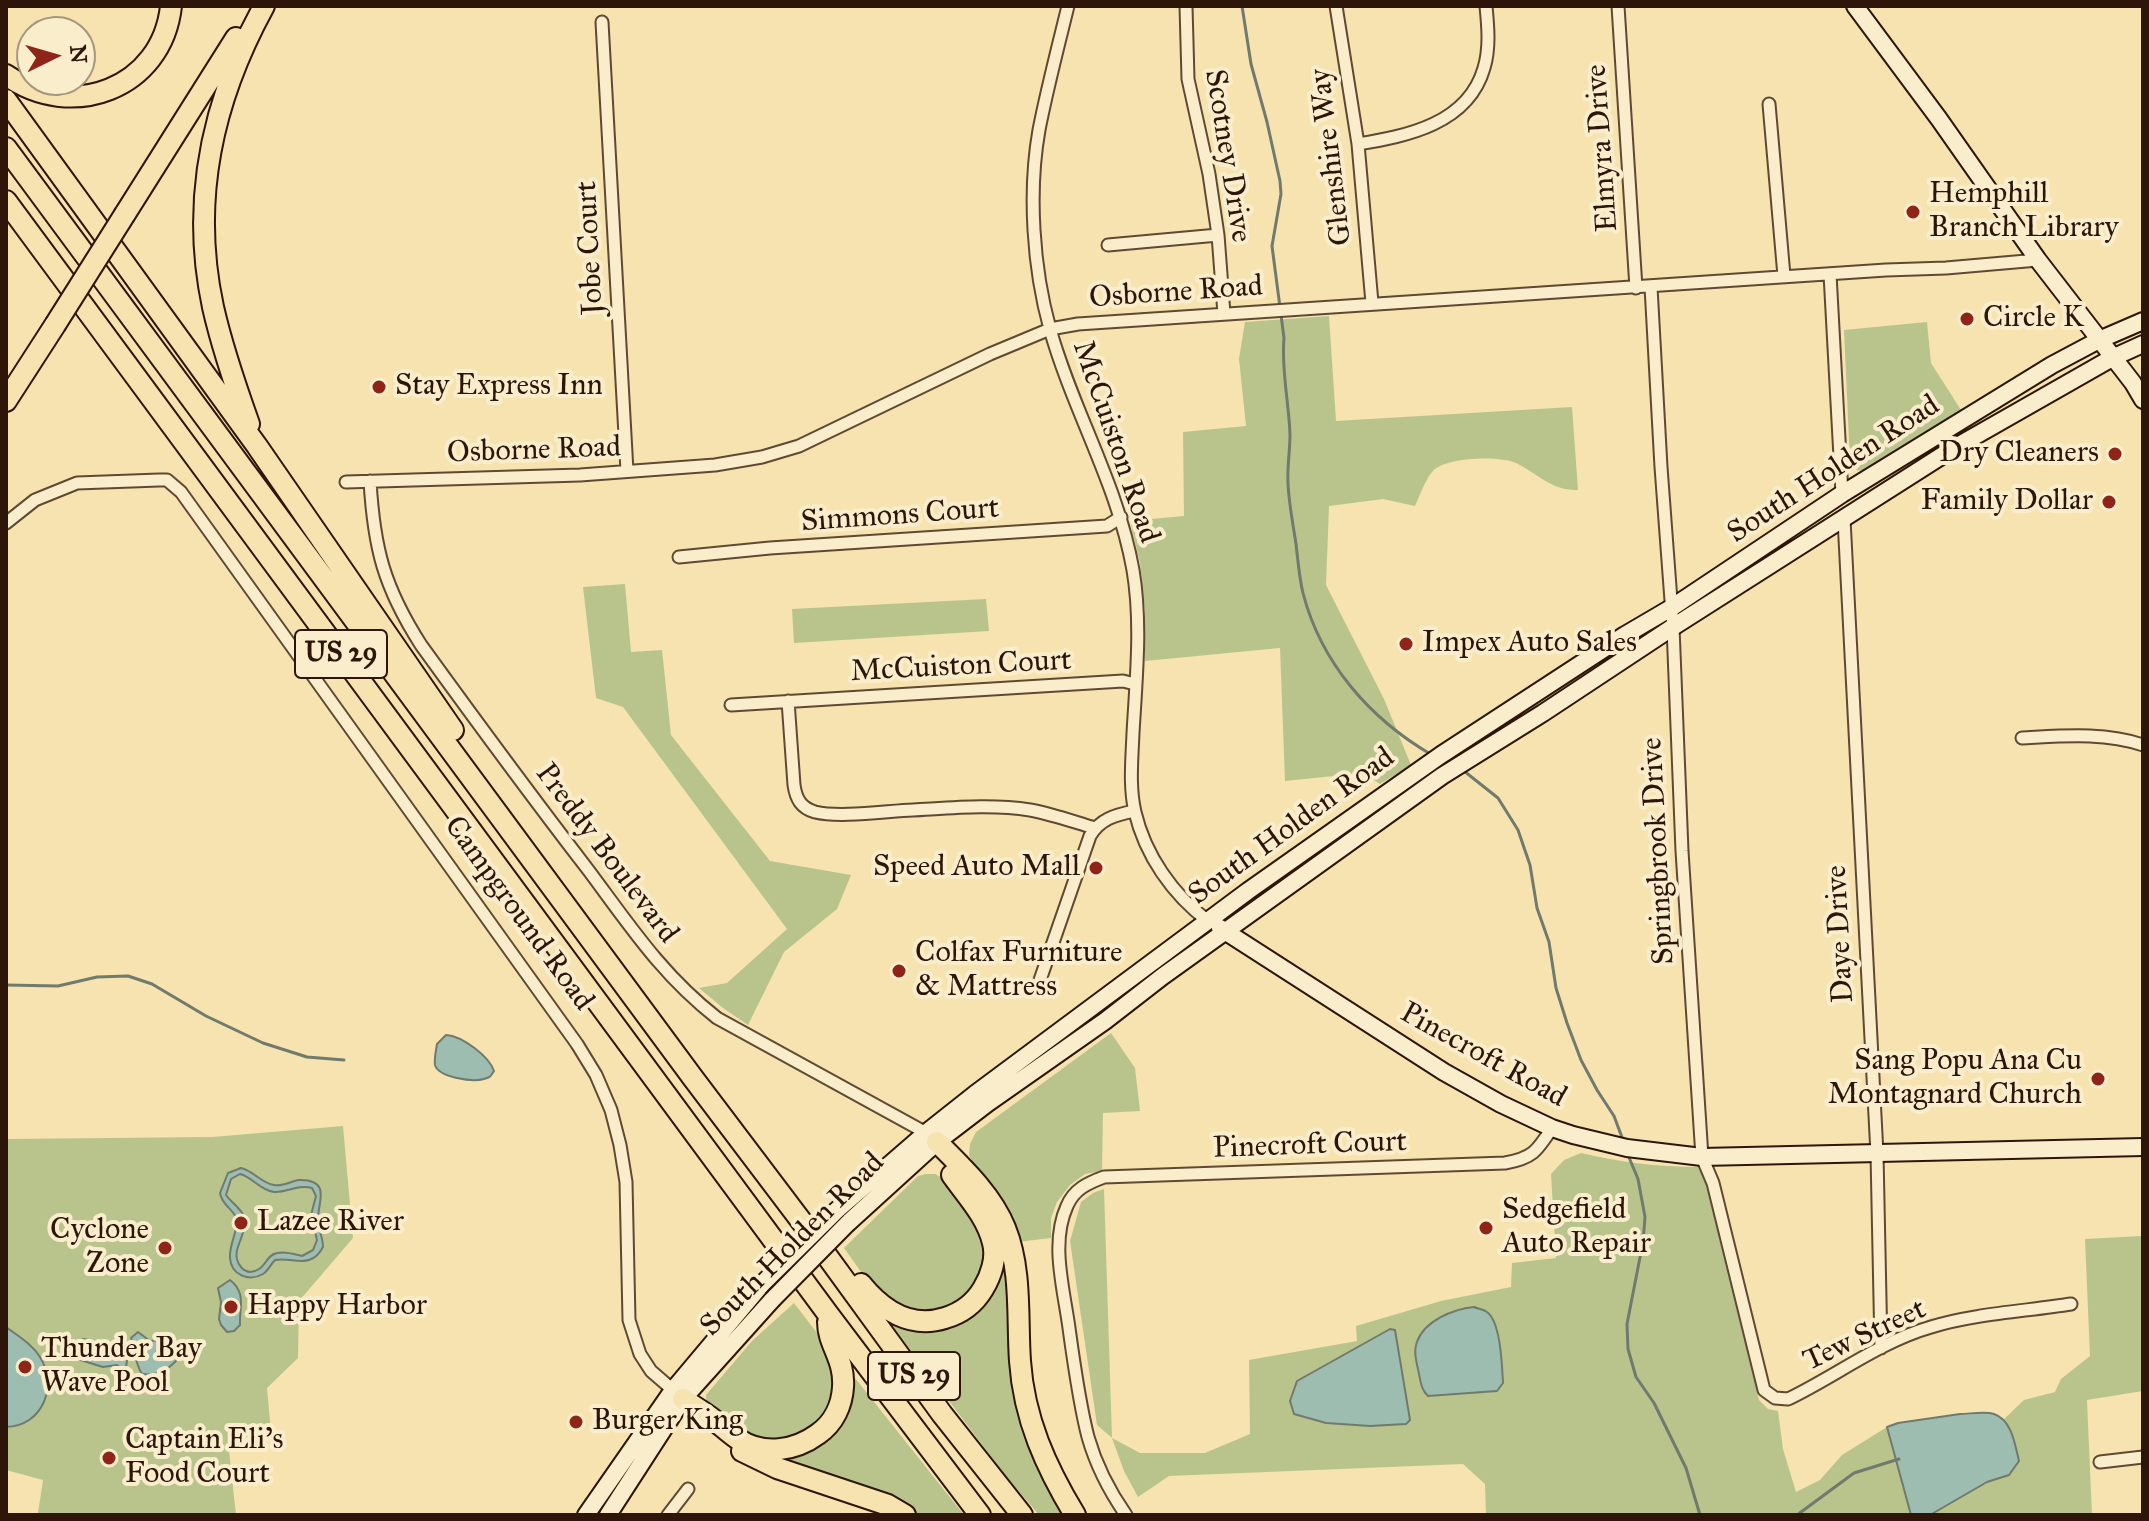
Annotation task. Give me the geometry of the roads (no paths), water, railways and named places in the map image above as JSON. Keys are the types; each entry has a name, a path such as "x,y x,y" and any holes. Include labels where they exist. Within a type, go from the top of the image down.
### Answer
{"highway":[{"path":"6,75 32,90 60,96 86,96 108,90 134,75 157,50 167,27 171,6"},
{"path":"6,401 256,6"},
{"path":"257,446 225,357 212,304 204,214 214,130 237,59 264,6"},
{"path":"6,100 257,446 461,741 498,813"},
{"name":"US 29","path":"6,148 942,1414 1022,1515"},
{"name":"US 29","path":"6,201 828,1314 980,1515"},
{"path":"811,1234 831,1248 871,1296 889,1311 906,1319 926,1322 957,1314 971,1305 989,1278 994,1246 984,1219 949,1172 932,1137"},
{"path":"932,1137 981,1190 998,1212 1006,1230 1016,1274 1020,1364 1032,1429 1044,1459 1075,1515"},
{"path":"678,1395 740,1441 753,1447 779,1450 806,1442 824,1430 837,1413 842,1395 843,1372 840,1357 828,1333 828,1314"},
{"path":"678,1395 707,1429 738,1449 777,1468 888,1505 905,1515"}],"main road":[{"path":"1855,6 2143,400"},
{"name":"South Holden Road","path":"590,1509 762,1284 932,1137 1208,921 1441,755 1842,494 2052,365 2143,321"},
{"name":"South Holden Road","path":"932,1137 988,1103 1105,1021 1442,776 1954,448 2112,358 2143,344"},
{"name":"Pinecroft Road","path":"1208,921 1444,1072 1501,1104 1573,1135 1627,1148 1702,1157 2143,1147"},
{"name":"South Holden Road","path":"609,1515 678,1395 772,1300 843,1216"}],"street":[{"name":"McCuiston Road","path":"1068,6 1039,130 1034,168 1038,271 1050,329 1121,517 1136,592 1132,766 1134,811 1145,842 1159,867 1191,909 1208,921"},
{"name":"Scotney Drive","path":"1186,6 1188,79 1209,174 1218,235 1224,314"},
{"name":"Glenshire Way","path":"1336,6 1358,144 1372,303"},
{"path":"1358,144 1405,136 1432,126 1468,99 1484,69 1488,48 1486,6"},
{"name":"Elmyra Drive","path":"1618,6 1636,288"},
{"name":"Jobe Court","path":"602,22 627,471"},
{"path":"1769,104 1784,276"},
{"path":"1108,245 1218,235"},
{"name":"Osborne Road","path":"346,482 571,475 715,465 762,457 799,446 990,354 1050,329 1078,324 2038,260"},
{"path":"1830,274 1842,494"},
{"name":"Springbrook Drive","path":"1651,287 1702,1157 1713,1183 1764,1390 1775,1398"},
{"name":"Campground Road","path":"6,523 35,500 77,483 167,480 181,492 577,1044 596,1075 611,1110 626,1182 629,1320 640,1354 651,1371 678,1395"},
{"name":"Preddy Boulevard","path":"370,481 380,559 404,619 560,835 666,972 689,996 717,1018 932,1137"},
{"name":"Simmons Court","path":"679,557 770,548 1107,526 1121,517"},
{"name":"Daye Drive","path":"1844,519 1877,1154 1881,1348"},
{"name":"McCuiston Court","path":"731,705 1123,681 1135,684"},
{"path":"788,701 794,785 797,799 810,810 833,813 1020,809 1095,828"},
{"path":"2022,738 2089,736 2121,738 2143,745"},
{"path":"1040,980 1095,828 1105,819 1134,811"},
{"name":"Pinecroft Court","path":"1126,1515 1099,1466 1089,1440 1077,1387 1059,1254 1060,1226 1074,1192 1104,1177 1505,1163 1524,1160 1537,1151 1552,1128"},
{"name":"Tew Street","path":"1775,1398 1788,1399 1881,1348 1932,1326 2071,1304"},
{"path":"2100,1462 2143,1457"},
{"path":"668,1515 688,1489"},
{"path":"590,1509 609,1515"}],"waterway":[{"path":"1242,6 1251,64 1280,181 1281,194 1272,246 1284,338 1290,435 1289,492 1303,593 1322,643 1351,687 1388,724 1432,755"},
{"path":"1464,771 1498,798 1518,830 1530,865 1537,908 1549,942 1556,988 1567,1023 1581,1060 1614,1116 1623,1140"},
{"path":"6,985 58,986 97,977 128,976 152,984 206,1016 263,1043 307,1057 344,1060"},
{"path":"1628,1155 1638,1179 1645,1217 1627,1324 1628,1349 1636,1377 1654,1403 1686,1468 1700,1515"},
{"path":"1797,1515 1854,1473 1899,1459"}],"place":[{"name":"Hemphill Branch Library","path":"1913,212"},
{"name":"Circle K","path":"1967,319"},
{"name":"Stay Express Inn","path":"379,387"},
{"name":"Dry Cleaners","path":"2115,454"},
{"name":"Family Dollar","path":"2109,502"},
{"name":"Impex Auto Sales","path":"1406,644"},
{"name":"Speed Auto Mall","path":"1096,868"},
{"name":"Colfax Furniture & Mattress","path":"899,971"},
{"name":"Sang Popu Ana Cu Montagnard Church","path":"2098,1079"},
{"name":"Lazee River","path":"241,1223"},
{"name":"Sedgefield Auto Repair","path":"1486,1228"},
{"name":"Cyclone Zone","path":"165,1248"},
{"name":"Happy Harbor","path":"231,1307"},
{"name":"Thunder Bay Wave Pool","path":"25,1367"},
{"name":"Burger King","path":"576,1422"},
{"name":"Captain Eli's Food Court","path":"109,1458"}]}
